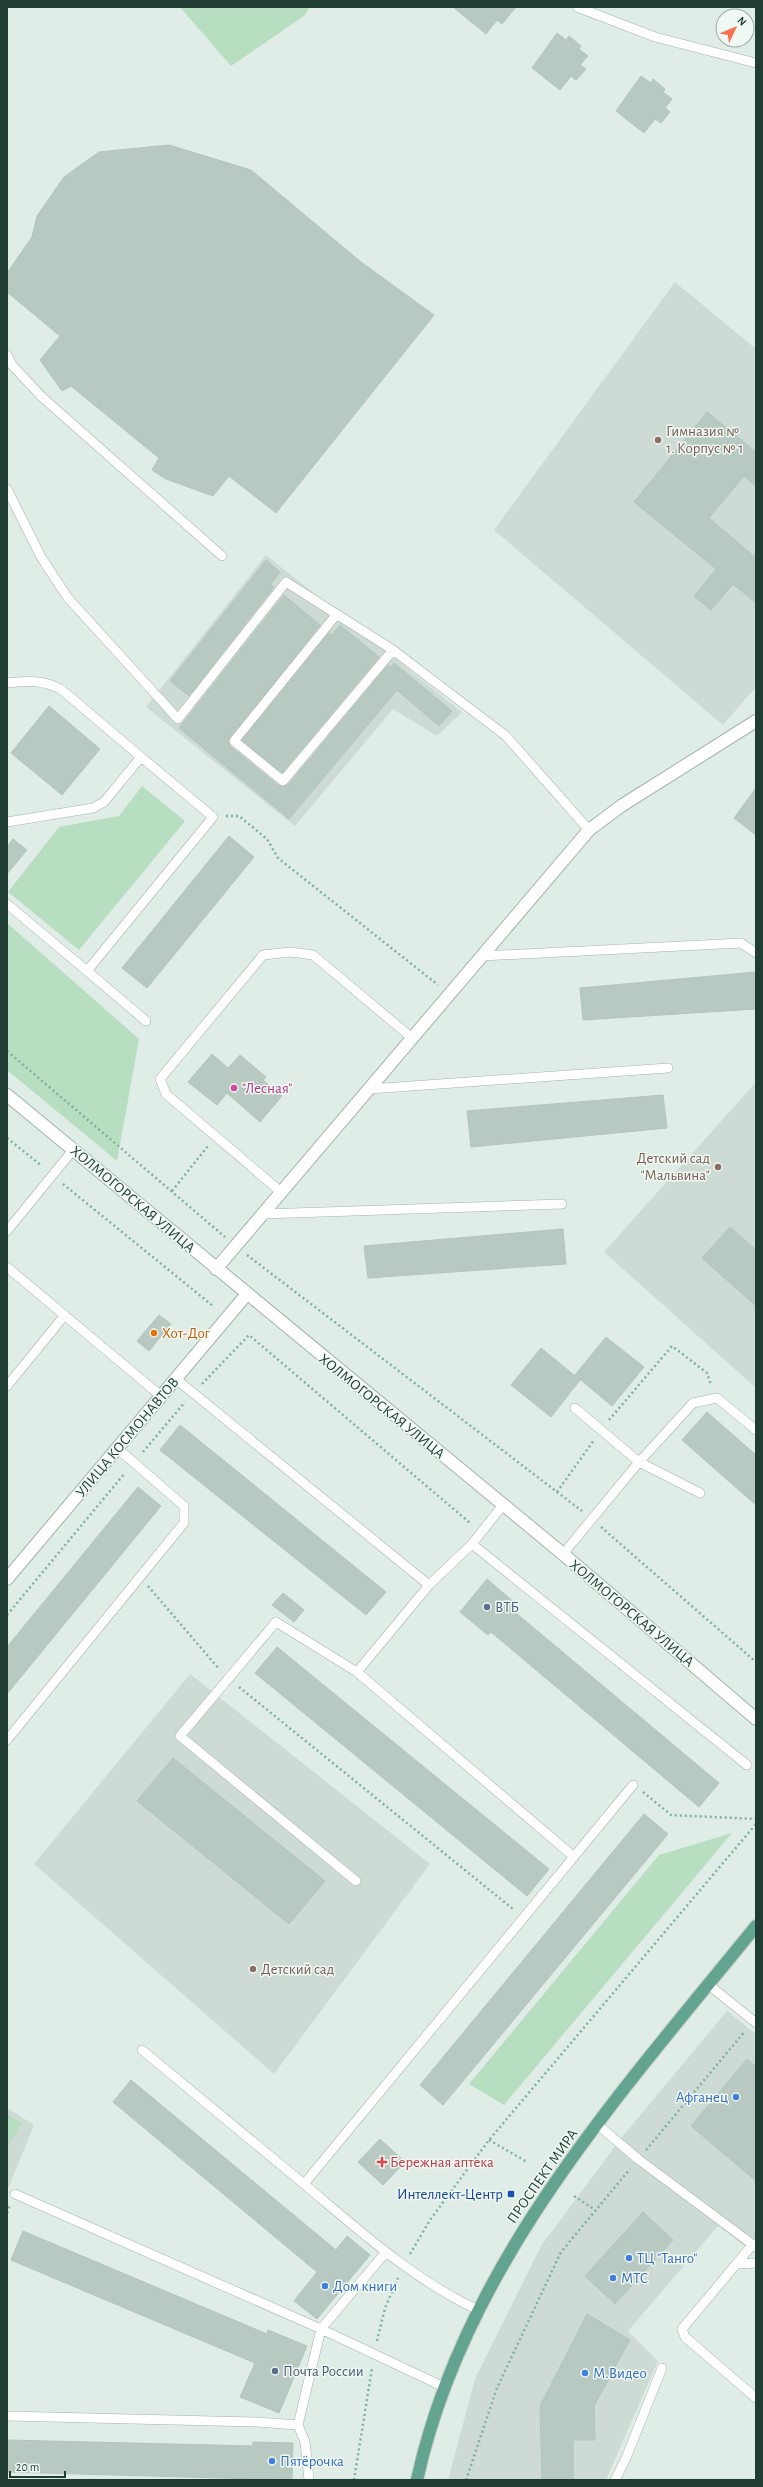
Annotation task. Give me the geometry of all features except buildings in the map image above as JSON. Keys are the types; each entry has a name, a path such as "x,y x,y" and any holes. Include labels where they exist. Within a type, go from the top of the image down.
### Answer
{"main road":[{"name":"ПРОСПЕКТ МИРА","path":"417,2480 429,2431 444,2387 478,2310 528,2224 598,2125 756,1926"}],"street":[{"path":"216,1268 589,830 621,806 756,721"},
{"name":"ХОЛМОГОРСКАЯ УЛИЦА","path":"7,1095 563,1554 756,1719"},
{"name":"УЛИЦА КОСМОНАВТОВ","path":"7,1580 247,1294"}],"lane":[{"path":"577,7 655,37 756,63"},
{"path":"7,355 12,364 42,397 222,556"},
{"path":"7,489 41,557 68,598 178,719 286,582 393,650 506,736 589,830"},
{"path":"336,615 234,741 282,781 393,650"},
{"path":"7,683 35,681 49,683 62,690 212,817 87,971"},
{"path":"7,822 93,808 104,802 141,757"},
{"path":"7,904 146,1021"},
{"path":"482,956 741,943 756,953"},
{"path":"281,1192 166,1094 160,1079 264,955 290,952 313,955 412,1038"},
{"path":"369,1089 668,1068"},
{"path":"7,1231 73,1150"},
{"path":"262,1214 562,1204"},
{"path":"7,1267 162,1396"},
{"path":"7,1386 65,1315"},
{"path":"176,1379 430,1585"},
{"path":"563,1554 639,1462 693,1403 716,1398 756,1430"},
{"path":"575,1408 639,1462 700,1493"},
{"path":"7,1740 184,1522 184,1506 117,1448"},
{"path":"357,1672 430,1585 472,1544 503,1506"},
{"path":"472,1544 747,1765"},
{"path":"356,1881 180,1736 276,1622 357,1672 573,1856"},
{"path":"304,2184 573,1856 634,1785"},
{"path":"709,1985 755,2022"},
{"path":"142,2050 403,2266 441,2292 478,2310"},
{"path":"598,2125 638,2159 755,2246 736,2264 682,2329 685,2337 756,2398"},
{"path":"15,2194 321,2329 444,2387"},
{"path":"309,2480 305,2442 298,2425 321,2329 386,2252"},
{"path":"736,2264 756,2263"},
{"path":"614,2480 626,2458 662,2368"},
{"path":"7,2416 256,2422 298,2425"}],"path":[{"path":"212,817 239,816 267,839 278,858 449,994"},
{"path":"7,1051 235,1246 592,1519 756,1662"},
{"path":"172,1191 216,1136"},
{"path":"7,1138 213,1306"},
{"path":"250,1335 470,1523 472,1544"},
{"path":"557,1492 601,1430 672,1346 707,1373 716,1398"},
{"path":"140,1577 228,1679 523,1917"},
{"path":"634,1785 671,1815 756,1819"},
{"path":"354,2480 374,2355 385,2308 403,2266 430,2220 489,2140 756,1824"},
{"path":"466,2480 497,2388 561,2252 594,2209 755,2022"},
{"path":"489,2140 527,2162"},
{"path":"574,2196 594,2209"}],"shaded area":[{"name":"Гимназия № 1. Корпус № 1","path":"675,282 756,349 756,687 723,725 494,530"},
{"path":"266,555 462,712 437,736 393,709 295,826 146,707"},
{"name":"Детский сад \"Мальвина\"","path":"756,1082 756,1388 604,1252"},
{"name":"Детский сад","path":"190,1674 430,1864 274,2074 34,1864"},
{"path":"727,2011 756,2034 756,2251 753,2252 718,2226 628,2331 658,2361 606,2480 448,2480 475,2379 541,2246 622,2137"},
{"path":"7,2108 34,2125 7,2191"}],"green space":[{"path":"180,7 310,7 304,16 231,66"},
{"path":"142,786 185,821 79,950 8,892 59,827 119,816"},
{"path":"7,923 139,1039 117,1161 7,1070"},
{"path":"732,1833 504,2105 469,2084 659,1855"},
{"path":"7,2114 22,2123 7,2148"}],"place":[{"name":"Гимназия № 1. Корпус № 1","path":"658,440"},
{"name":"\"Лесная\"","path":"234,1088"},
{"name":"Детский сад \"Мальвина\"","path":"718,1167"},
{"name":"Хот-Дог","path":"154,1333"},
{"name":"ВТБ","path":"487,1607"},
{"name":"Детский сад","path":"253,1969"},
{"name":"Афганец","path":"736,2097"},
{"name":"Бережная аптека","path":"382,2162"},
{"name":"Интеллект-Центр","path":"511,2194"},
{"name":"ТЦ \"Танго\"","path":"629,2258"},
{"name":"МТС","path":"613,2278"},
{"name":"Дом книги","path":"325,2286"},
{"name":"Почта России","path":"275,2371"},
{"name":"М.Видео","path":"585,2373"},
{"name":"Пятёрочка","path":"272,2461"}]}
